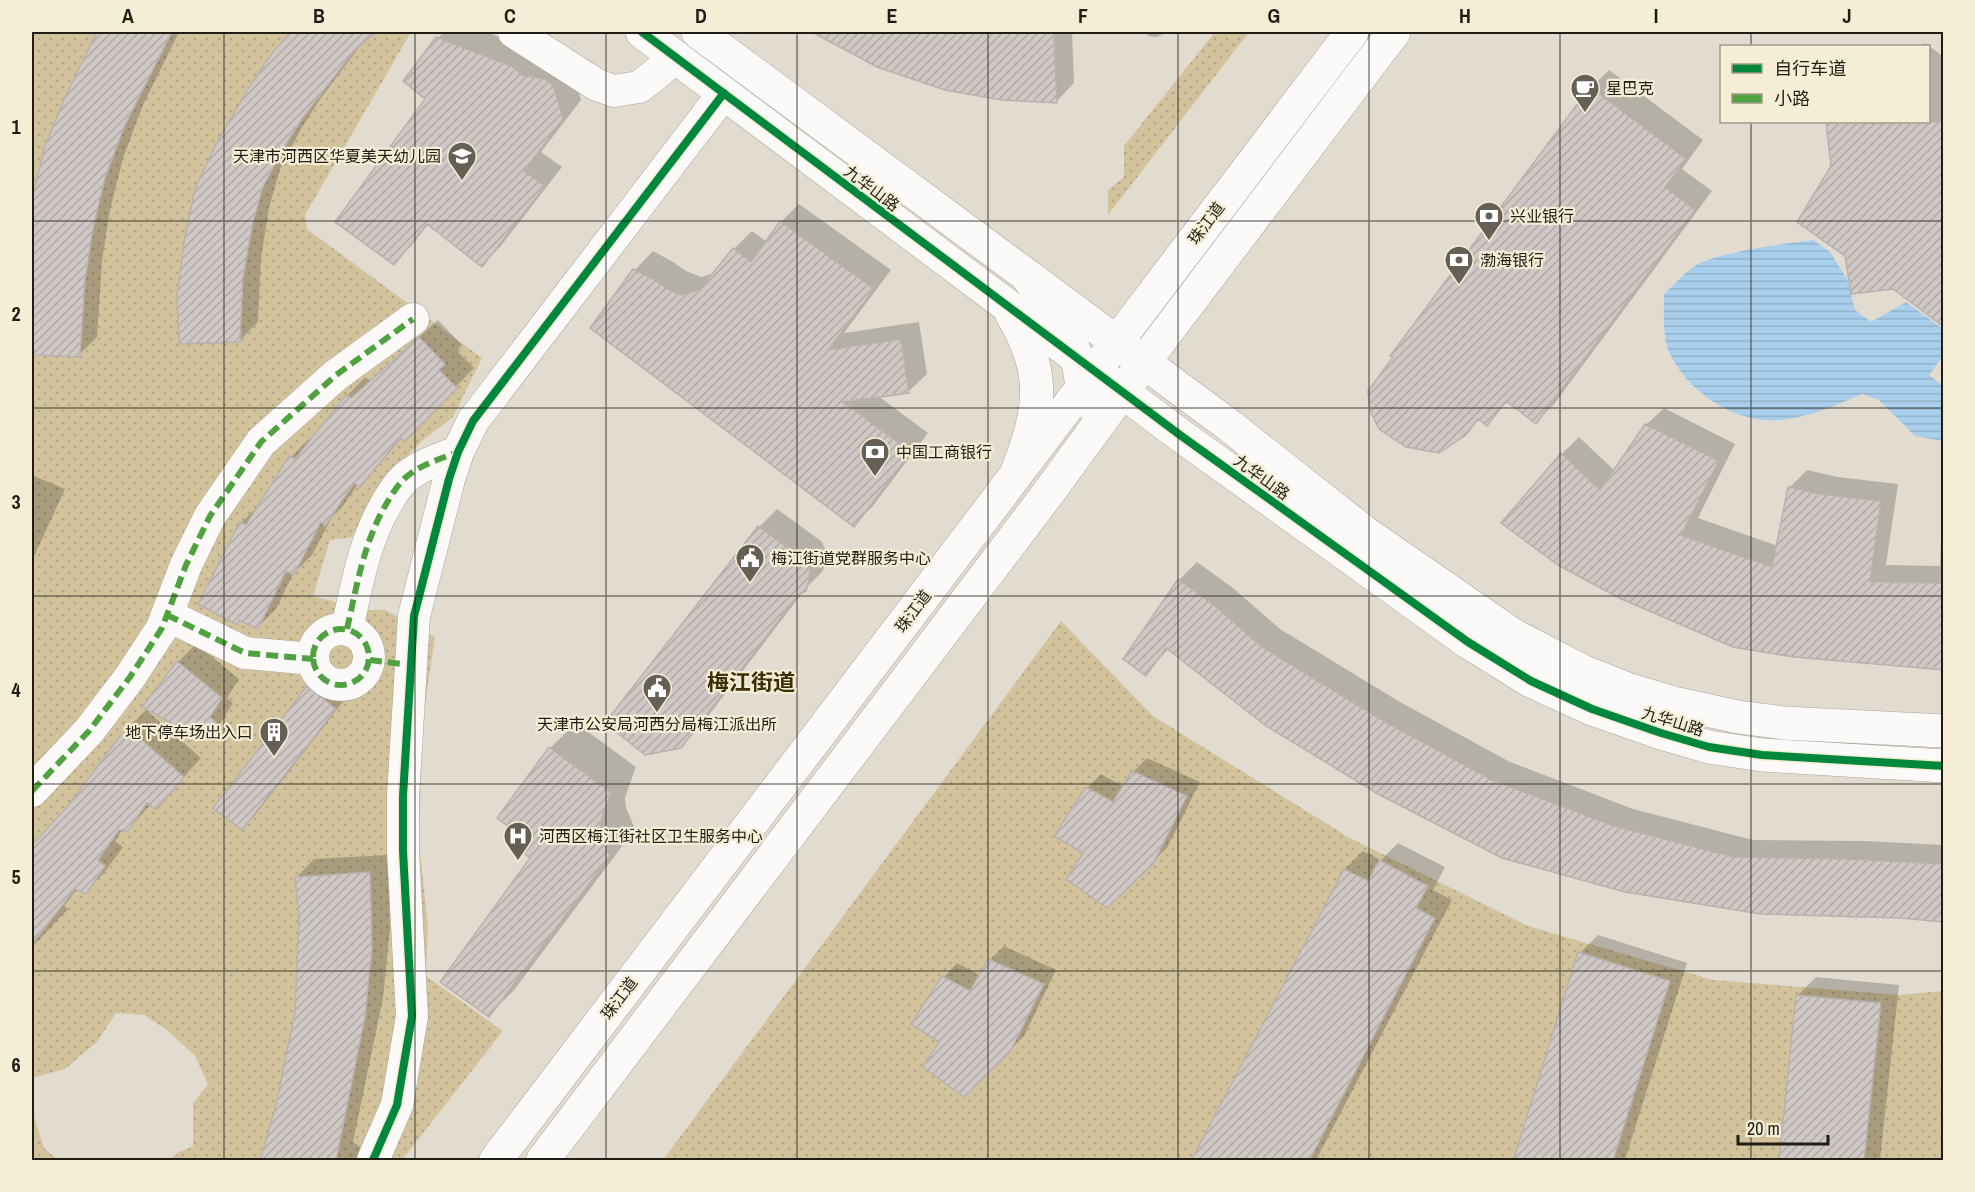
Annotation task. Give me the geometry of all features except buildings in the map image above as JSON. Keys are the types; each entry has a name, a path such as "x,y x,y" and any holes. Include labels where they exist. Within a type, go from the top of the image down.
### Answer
{"street":[{"path":"514,32 597,85 614,91 639,87 675,57"},
{"name":"九华山路","path":"642,32 1007,306 1086,373 1123,392 1468,642 1541,686 1592,709 1709,747 1762,755 1944,766"},
{"name":"九华山路","path":"698,32 1230,426 1364,532 1513,634 1582,671 1629,690 1674,703 1738,717 1784,723 1944,731"},
{"name":"珠江道","path":"496,1161 1015,476 1086,373 1116,342 1352,32"},
{"name":"珠江道","path":"543,1161 1394,32"},
{"path":"373,1161 397,1105 412,1016 403,851 403,796 414,616 437,522 458,452 473,421 723,93"},
{"path":"1028,278 1067,332 1086,373 1082,412 1075,440 1049,492"},
{"path":"1007,306 1025,335 1037,377 1034,420 1028,445 1015,476"},
{"path":"32,791 89,732 130,677 162,628 186,565 210,516 261,442 336,375 413,319"},
{"path":"347,629 368,541 383,509 404,479 425,465 458,452"},
{"path":"167,615 245,653 313,658"},
{"path":"339,629 347,629 362,637 367,644 370,660 362,677 354,683 336,686 320,676 315,668 314,649 323,635 339,629"},
{"path":"370,660 410,665"}],"shaded area":[{"path":"32,32 411,32 305,215 307,229 482,358 453,417 422,441 379,485 352,537 330,540 313,596 367,610 385,610 435,637 422,725 419,843 428,925 426,976 503,1031 402,1160 169,1160 177,1153 193,1146 193,1103 208,1084 195,1056 167,1030 144,1015 116,1013 97,1042 65,1069 32,1078"},
{"path":"1215,32 1249,32 1108,215 1108,190 1124,177 1124,146"},
{"path":"1061,621 1153,716 1348,837 1528,926 1713,980 1900,995 1943,991 1943,1160 663,1160"},
{"path":"32,1113 44,1148 58,1160 32,1160"}],"water":[{"path":"1813,240 1830,252 1847,279 1855,310 1871,322 1906,302 1943,329 1943,356 1929,375 1943,386 1943,441 1915,436 1879,400 1862,394 1804,416 1783,420 1749,417 1732,412 1702,394 1678,369 1667,348 1664,294 1679,279 1704,261 1751,249"}],"marked path":[{"path":"32,791 89,731 130,677 162,628 186,565 210,516 261,442 336,375 413,319"},
{"path":"347,629 367,547 391,495 404,479 416,470 458,452"},
{"path":"167,615 245,653 313,659"},
{"path":"335,629 347,629 357,633 365,641 369,657 365,673 357,681 347,685 335,685 325,681 317,673 313,663 313,651 317,641 325,633 335,629"},
{"path":"370,660 410,665"}],"cycle path":[{"path":"642,32 1180,435 1468,642 1531,681 1592,709 1709,747 1762,755 1944,766"},
{"path":"373,1160 397,1105 412,1016 403,851 403,796 414,616 449,479 458,452 473,421 724,93"}],"place":[{"name":"星巴克","path":"1585,114"},
{"name":"天津市河西区华夏美天幼儿园","path":"462,182"},
{"name":"兴业银行","path":"1489,242"},
{"name":"渤海银行","path":"1459,286"},
{"name":"中国工商银行","path":"875,478"},
{"name":"梅江街道党群服务中心","path":"750,584"},
{"name":"天津市公安局河西分局梅江派出所","path":"657,714"},
{"name":"地下停车场出入口","path":"274,758"},
{"name":"河西区梅江街社区卫生服务中心","path":"518,862"}],"district":[{"name":"梅江街道","path":"751,682"}]}
